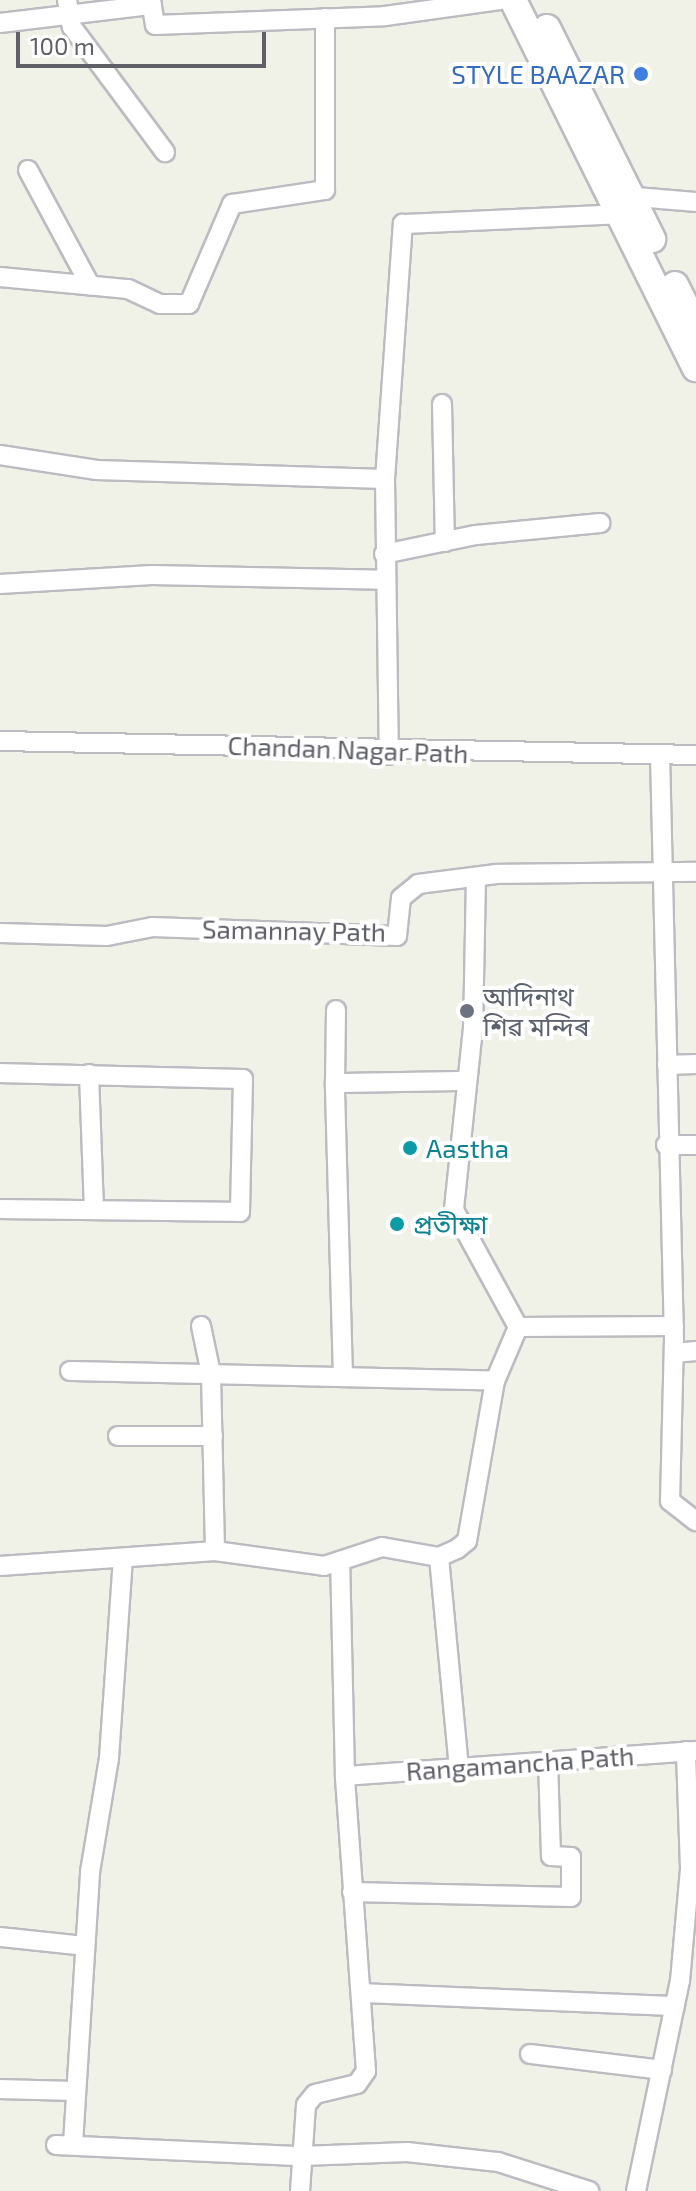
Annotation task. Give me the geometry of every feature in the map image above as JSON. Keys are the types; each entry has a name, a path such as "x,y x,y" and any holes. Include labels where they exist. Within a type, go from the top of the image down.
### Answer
{"main road":[{"path":"513,0 696,327"},
{"path":"532,0 628,205 693,357"}],"street":[{"path":"0,23 69,9 151,3 155,25 325,18 501,0"},
{"path":"69,9 165,152"},
{"path":"0,277 128,289 160,304 189,304 232,204 325,190 325,18"},
{"path":"28,170 90,285"},
{"path":"389,755 384,580 385,479 403,224 696,202"},
{"path":"442,404 445,542"},
{"path":"0,455 97,470 385,479"},
{"path":"384,554 445,542 600,523"},
{"path":"0,584 152,575 384,580"},
{"name":"Chandan Nagar Path","path":"0,741 140,740 389,755 696,755"},
{"path":"660,754 667,870 666,1145 674,1326 670,1501 696,1521"},
{"name":"Samannay Path","path":"0,933 107,936 153,927 397,936 401,898 418,884 476,877 667,870 696,872"},
{"path":"476,877 466,1081 454,1210 518,1327"},
{"path":"336,1010 343,1377"},
{"path":"667,1065 696,1064"},
{"path":"0,1073 243,1079 240,1212 0,1209"},
{"path":"89,1074 94,1210"},
{"path":"335,1083 466,1081"},
{"path":"666,1145 696,1145"},
{"path":"201,1326 211,1374 215,1551"},
{"path":"518,1327 674,1326"},
{"path":"0,1566 215,1551 324,1566 382,1547 439,1557 467,1541 495,1381 518,1327"},
{"path":"674,1353 696,1351"},
{"path":"70,1371 495,1381"},
{"path":"118,1436 213,1436"},
{"path":"439,1557 459,1767"},
{"path":"123,1558 109,1758 85,1946 76,2091 64,2145 302,2156 407,2152 498,2162 589,2191"},
{"path":"300,2191 306,2105 315,2094 357,2084 366,2071 345,1776 340,1561"},
{"path":"636,2191 675,2006 690,1868 691,1751"},
{"name":"Rangamancha Path","path":"345,1776 691,1751"},
{"path":"352,1892 571,1897 571,1857 551,1856 548,1761"},
{"path":"0,1937 85,1946"},
{"path":"362,1993 675,2006"},
{"path":"530,2054 662,2070"},
{"path":"0,2089 76,2091"}],"place":[{"name":"STYLE BAAZAR","path":"641,74"},
{"name":"আদিনাথ শিৱ মন্দিৰ","path":"467,1011"},
{"name":"Aastha","path":"410,1148"},
{"name":"প্রতীক্ষা","path":"397,1224"}]}
